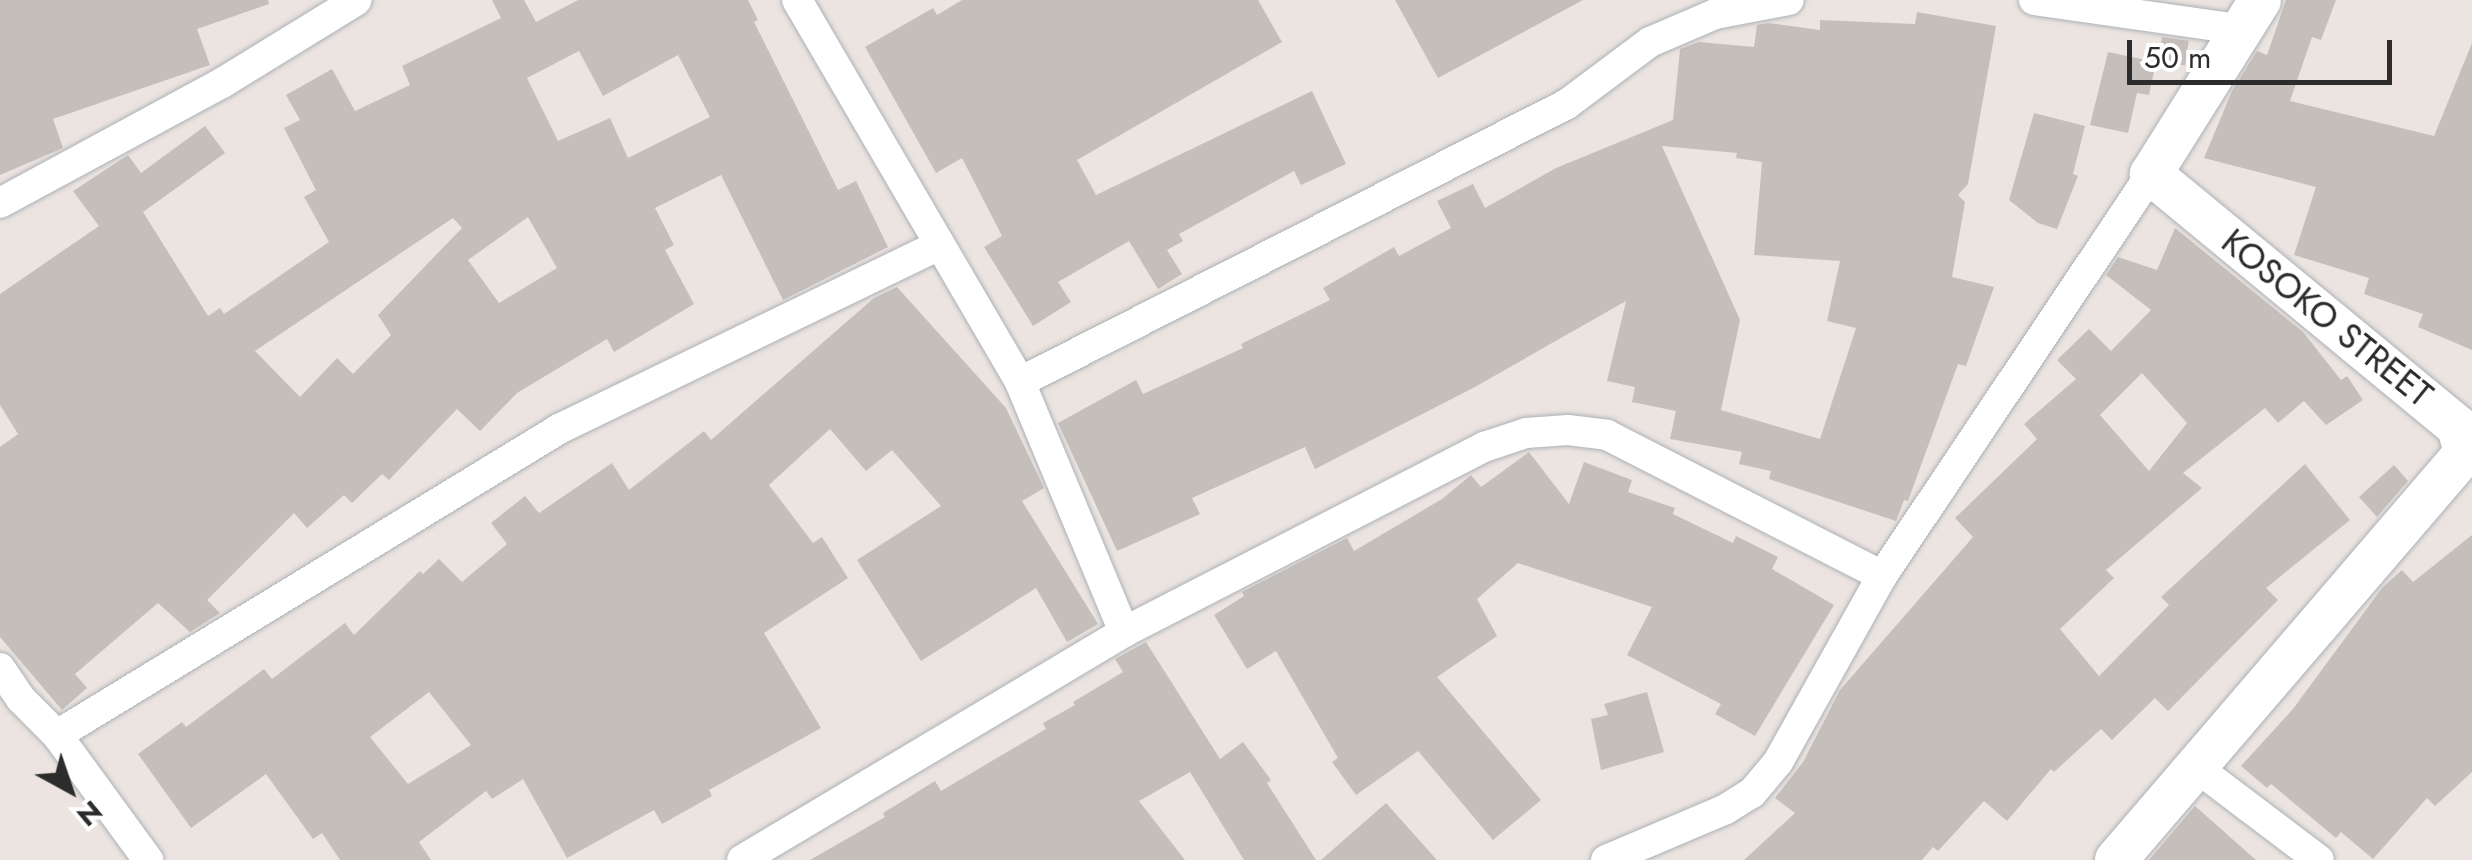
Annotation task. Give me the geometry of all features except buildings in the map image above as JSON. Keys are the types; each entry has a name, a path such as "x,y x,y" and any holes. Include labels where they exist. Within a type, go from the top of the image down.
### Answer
{"street":[{"path":"0,203 222,84 357,0"},
{"path":"798,0 1020,382 1124,632"},
{"path":"1020,382 1567,104 1650,42 1715,14 1789,0"},
{"path":"1606,860 1726,809 1752,792 1778,762 1882,576 2151,174 2252,15 2034,0"},
{"name":"KOSOKO STREET","path":"2116,860 2466,453 2465,426 2151,174"},
{"path":"57,735 421,517 559,429 940,245"},
{"path":"742,860 1124,632 1484,446 1526,433 1568,430 1607,435 1882,576"},
{"path":"0,668 11,703 57,735 148,860"},
{"path":"2196,768 2319,860"}]}
